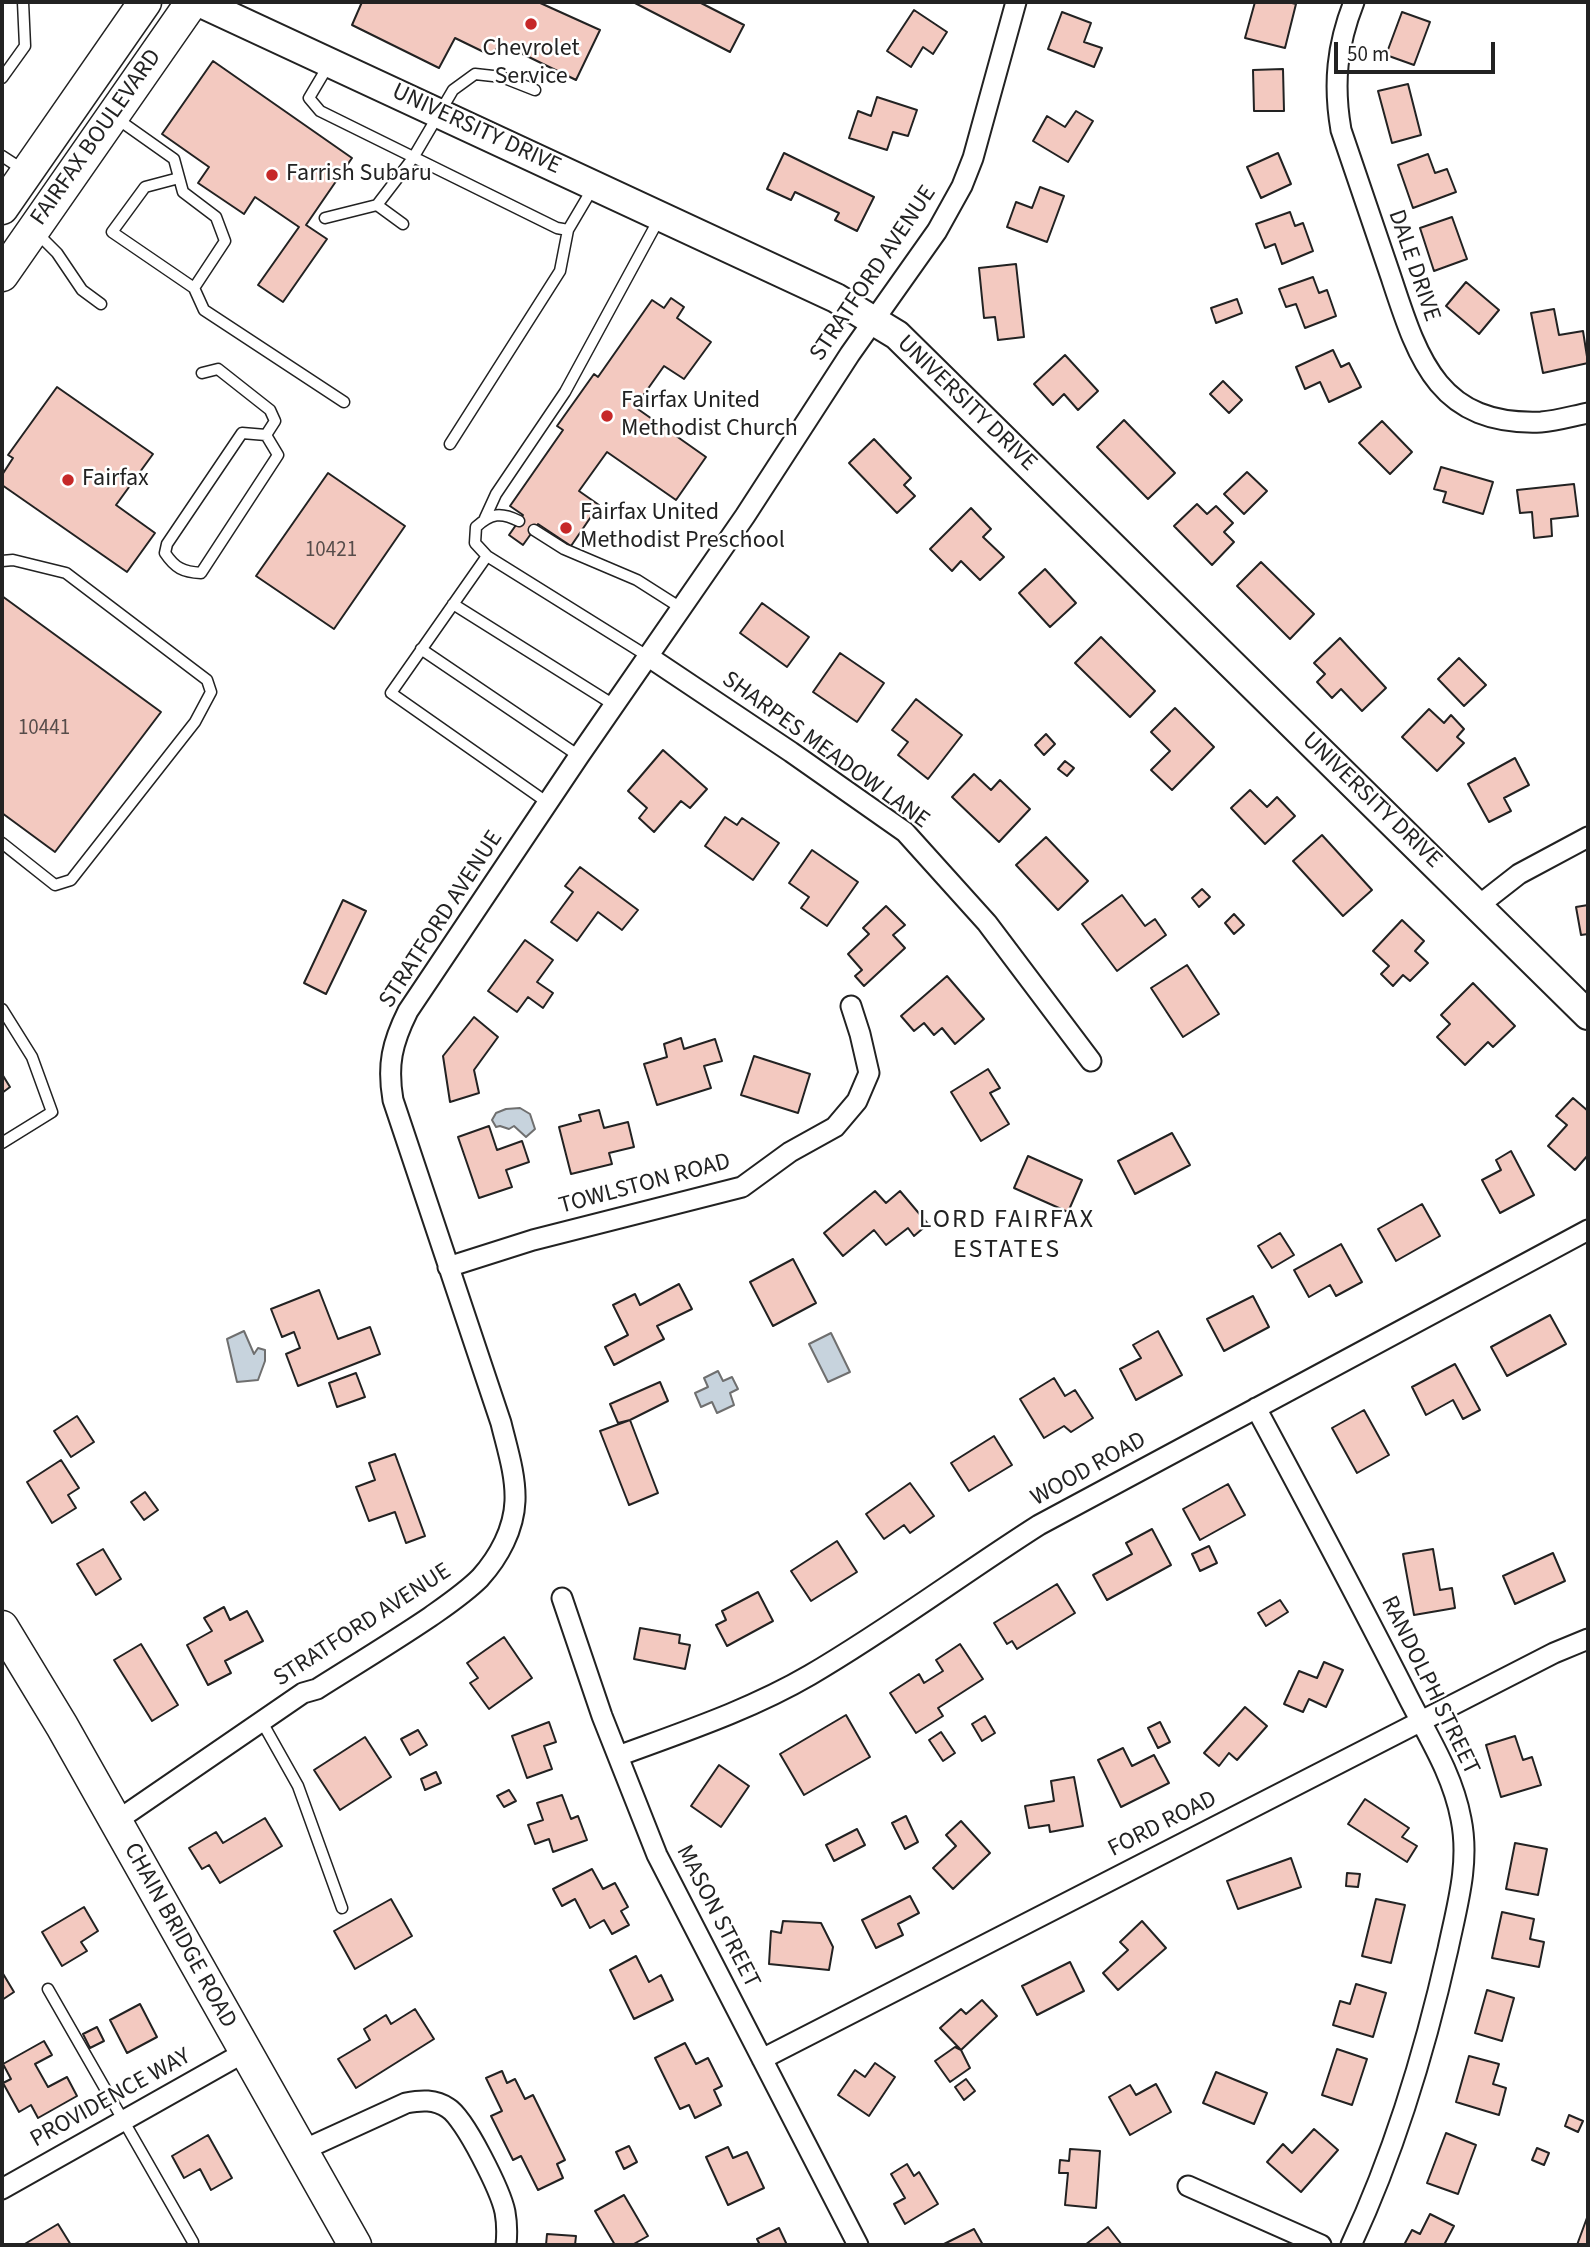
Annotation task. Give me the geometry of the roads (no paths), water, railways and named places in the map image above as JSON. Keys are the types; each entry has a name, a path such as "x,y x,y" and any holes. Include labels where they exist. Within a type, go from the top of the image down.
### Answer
{"main road":[{"name":"FAIRFAX BOULEVARD","path":"2,208 14,164 145,2"},
{"name":"FAIRFAX BOULEVARD","path":"2,275 192,2"},
{"name":"CHAIN BRIDGE ROAD","path":"2,1627 62,1726 355,2245"}],"street":[{"name":"UNIVERSITY DRIVE","path":"199,2 836,299 905,342 1588,1015"},
{"name":"STRATFORD AVENUE","path":"115,1822 303,1693 317,1689 402,1636 460,1595 481,1576 508,1535 515,1499 513,1473 501,1423 393,1100 390,1078 397,1033 408,1011 579,756 745,516 849,354 937,231 962,186 983,128 1016,2"},
{"name":"DALE DRIVE","path":"1354,2 1344,26 1338,53 1336,103 1341,130 1406,325 1426,368 1437,384 1454,399 1474,411 1495,418 1517,422 1544,422 1588,413"},
{"name":"SHARPES MEADOW LANE","path":"649,657 905,832 987,923 1091,1061"},
{"path":"1478,906 1519,874 1588,837"},
{"name":"TOWLSTON ROAD","path":"448,1267 533,1240 742,1186 790,1152 835,1127 857,1101 869,1073 851,1006"},
{"name":"WOOD ROAD","path":"618,1756 743,1708 808,1676 869,1639 1039,1525 1588,1230"},
{"name":"RANDOLPH STREET","path":"1256,1408 1444,1764 1453,1786 1464,1839 1462,1882 1438,1992 1412,2087 1371,2203 1351,2245"},
{"name":"MASON STREET","path":"562,1598 602,1716 657,1855 858,2245"},
{"name":"FORD ROAD","path":"762,2059 1420,1721 1554,1653 1588,1639"},
{"name":"PROVIDENCE WAY","path":"2,2189 245,2052"},
{"path":"301,2151 406,2103 435,2101 451,2109 461,2120 499,2194 505,2212 506,2245"},
{"path":"1188,2186 1321,2245"}],"lane":[{"path":"2,78 25,46 23,2"},
{"path":"331,62 309,98 320,111 557,228 568,230"},
{"path":"325,218 377,205 414,158 453,90 475,74 502,77 535,90"},
{"path":"113,116 174,159 183,192 216,216 225,241 194,288"},
{"path":"179,178 145,187 112,232 194,288 204,310 344,402"},
{"path":"450,444 560,271 568,230 594,186"},
{"path":"377,205 403,224"},
{"path":"649,657 487,556 475,543 476,527 485,518 496,494 565,392 660,217"},
{"path":"32,230 57,253 82,290 101,304"},
{"path":"202,373 218,369 270,410 275,421 266,435"},
{"path":"242,433 266,435 278,455 201,573 185,572 174,566 165,553 167,544 242,433"},
{"path":"485,518 504,514 519,521"},
{"path":"534,530 564,549 637,580 681,608"},
{"path":"487,556 391,693 548,803"},
{"path":"2,561 13,560 66,573 207,680 211,692 195,722 71,880 55,885 2,843"},
{"path":"453,604 614,705"},
{"path":"421,649 579,756"},
{"path":"2,1009 32,1057 52,1112 2,1143"},
{"path":"262,1722 298,1786 342,1908"},
{"path":"48,1989 193,2242"}],"place":[{"name":"Chevrolet Service","path":"531,24"},
{"name":"Farrish Subaru","path":"272,175"},
{"name":"Fairfax United Methodist Church","path":"607,416"},
{"name":"Fairfax","path":"68,480"},
{"name":"Fairfax United Methodist Preschool","path":"566,528"}],"district":[{"name":"LORD FAIRFAX ESTATES","path":"1007,1236"}]}
